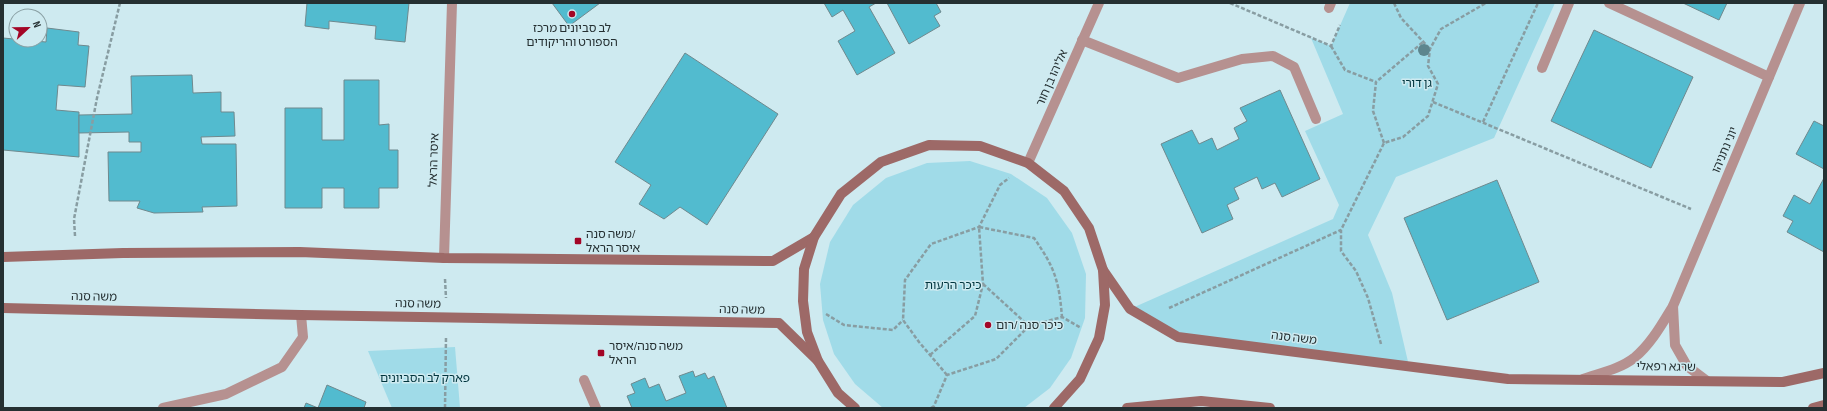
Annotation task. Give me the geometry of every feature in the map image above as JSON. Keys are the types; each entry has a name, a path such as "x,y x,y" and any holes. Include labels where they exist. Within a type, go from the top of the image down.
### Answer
{"street":[{"name":"איסר הראל","path":"444,258 452,3"},
{"name":"אליהו בן חור","path":"1028,163 1099,3"},
{"path":"1542,68 1569,3"},
{"path":"1609,3 1769,77"},
{"name":"יוני נתניהו","path":"1583,379 1614,369 1634,358 1655,335 1673,306 1800,3"},
{"path":"1082,40 1178,78 1242,59 1273,56 1294,67 1316,119"},
{"path":"854,408 838,393 818,361 807,332 803,301 804,268 814,237 841,194 881,162 929,145 980,146 1028,163 1064,191 1089,228 1103,270 1105,305 1099,338 1080,379 1054,408"},
{"path":"3,257 300,252 444,258 774,260 814,237"},
{"name":"משה סנה","path":"1103,270 1130,309 1178,337 1508,379"},
{"name":"יוני נתניהו","path":"1673,306 1675,345 1687,366 1707,381"},
{"name":"משה סנה","path":"3,308 780,324 818,361"},
{"path":"163,408 226,394 282,367 303,337 301,315"},
{"name":"שרגא רפאלי","path":"1508,379 1783,382 1824,374"},
{"path":"584,380 596,408"},
{"path":"1126,408 1201,400 1270,408"},
{"path":"1813,408 1824,405"}],"path":[{"path":"76,255 74,219 97,98 120,3"},
{"path":"1230,3 1331,46 1345,70 1376,82"},
{"path":"1394,3 1401,18 1430,49"},
{"path":"1384,143 1403,137 1428,116 1438,84 1428,66 1430,49 1442,29 1486,3"},
{"path":"1483,122 1538,3"},
{"path":"1331,46 1340,25"},
{"path":"1387,363 1368,298 1356,271 1341,251 1341,230 1384,143 1373,111 1376,82 1423,42"},
{"path":"1432,102 1710,217"},
{"path":"930,355 975,316 983,284 979,227 1000,185 1028,163"},
{"path":"947,375 903,320 905,280 931,244 979,227 1034,238 1050,260 1060,287 1062,317"},
{"path":"1146,318 1341,230"},
{"path":"444,258 446,317 445,408"},
{"path":"983,284 1029,326"},
{"path":"803,301 844,325 893,330 903,320"},
{"path":"931,408 934,406 947,375 996,359 1029,326 1062,317 1099,338"}],"green space":[{"name":"גן דורי","path":"1350,3 1555,3 1494,138 1396,177 1368,235 1392,293 1409,366 1178,337 1130,309 1333,219 1339,205 1305,131 1343,114 1311,38 1331,46"},
{"name":"כיכר הרעות","path":"970,161 1011,174 1047,198 1072,233 1086,274 1085,318 1071,358 1050,388 1024,408 883,408 855,384 834,354 823,320 820,284 830,242 853,205 886,178 927,163"},
{"name":"פארק לב הסביונים","path":"455,347 460,408 392,408 368,351"}],"building":[{"path":"307,3 409,3 405,42 375,39 376,26 329,21 329,29 305,26"},
{"name":"לב סביונים מרכז הספורט והריקודים","path":"552,3 600,3 569,26"},
{"path":"824,3 876,3 869,7 895,53 857,75 838,41 855,31 843,10 832,17"},
{"path":"887,3 936,3 941,12 934,16 940,26 909,44"},
{"path":"1683,3 1727,3 1719,20"},
{"path":"48,28 79,32 78,45 89,46 85,87 58,85 56,110 79,112 79,157 3,150 3,38 8,38 8,48 48,48"},
{"path":"1594,30 1693,77 1651,168 1551,121"},
{"path":"685,53 778,114 707,225 680,207 664,219 639,204 651,185 615,162"},
{"path":"192,75 193,93 221,92 221,112 234,112 235,136 201,137 202,144 236,144 237,206 202,207 203,212 154,213 137,208 140,201 109,201 108,152 141,152 141,142 129,142 129,132 79,133 79,115 132,114 131,76"},
{"path":"344,80 379,80 379,125 389,124 389,150 398,150 398,188 379,188 379,208 344,208 344,188 322,188 322,208 285,208 285,108 322,108 322,140 344,140"},
{"path":"1280,90 1320,179 1282,197 1275,183 1262,189 1257,177 1234,188 1239,199 1227,205 1233,219 1202,233 1161,144 1192,130 1199,144 1212,138 1217,150 1239,139 1234,128 1247,121 1240,108"},
{"path":"1814,121 1824,126 1824,169 1796,154"},
{"path":"1824,178 1824,252 1787,232 1793,221 1783,216 1794,195 1810,204"},
{"path":"1497,180 1539,282 1447,320 1404,218"},
{"path":"693,371 695,377 705,373 708,379 714,376 727,408 632,408 627,396 635,393 631,384 645,378 649,388 659,384 666,401 686,393 679,376"},
{"path":"327,385 366,402 364,408 318,408"},
{"path":"306,403 318,408 304,408"}],"place":[{"name":"לב סביונים מרכז הספורט והריקודים","path":"572,14"},
{"name":"משה סנה/ איסר הראל","path":"578,241"},
{"name":"כיכר סנה /רום","path":"988,325"},
{"name":"משה סנה/איסר הראל","path":"601,353"}]}
